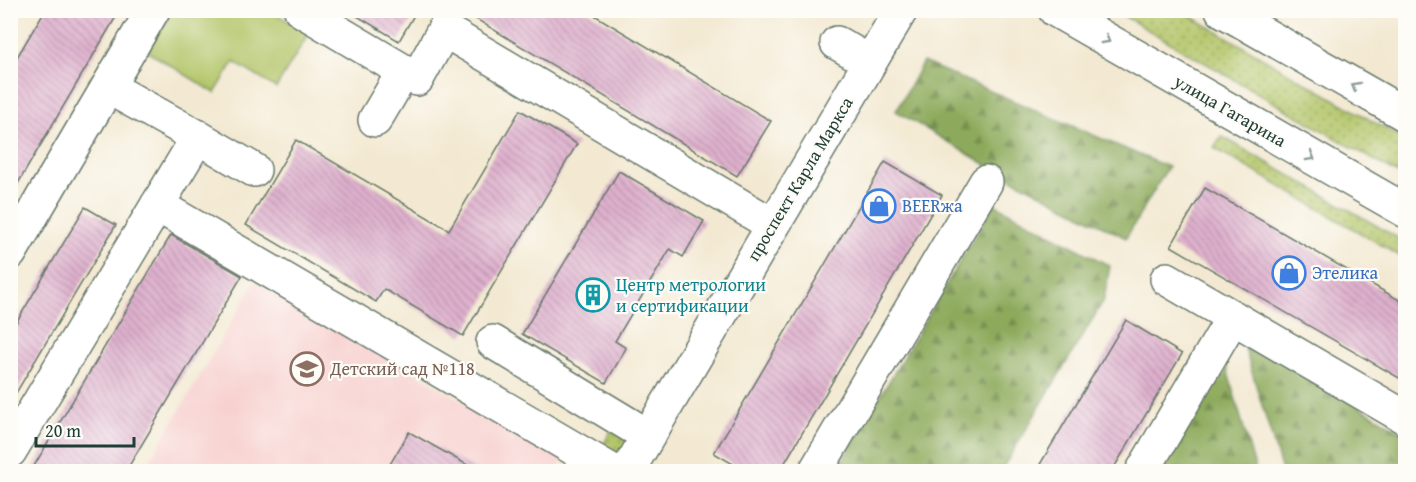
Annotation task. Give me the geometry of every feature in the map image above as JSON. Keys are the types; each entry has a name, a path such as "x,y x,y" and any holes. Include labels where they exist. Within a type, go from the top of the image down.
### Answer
{"main road":[{"path":"10,253 153,10"},
{"path":"301,10 417,79 444,30 773,225"},
{"name":"проспект Карла Маркса","path":"634,463 901,10"},
{"name":"улица Гагарина","path":"1055,10 1406,211"},
{"path":"1222,10 1406,115"},
{"path":"837,43 870,62"},
{"path":"375,120 404,71"},
{"path":"108,87 254,170"},
{"path":"10,451 198,137"},
{"path":"815,471 986,182"},
{"path":"157,205 634,463"},
{"path":"1167,279 1406,418"},
{"path":"1142,471 1233,317"},
{"path":"493,342 634,463"}],"shaded area":[{"name":"Детский сад №118","path":"257,279 563,460 556,472 143,472"}],"green space":[{"path":"172,11 271,11 309,33 276,88 234,62 215,93 147,51"},
{"path":"1115,11 1182,11 1405,140 1405,178"},
{"path":"923,62 1168,167 1126,238 993,169 896,111"},
{"path":"1221,136 1405,242 1405,259 1214,148"},
{"path":"994,204 1110,266 1104,300 1001,471 836,471"},
{"path":"1241,336 1405,434 1405,471 1282,471"},
{"path":"1225,362 1256,471 1162,471"},
{"path":"615,424 631,443 621,464 598,454"}],"building":[{"path":"45,10 120,10 10,197 10,69"},
{"path":"347,10 417,10 399,41"},
{"path":"461,10 586,10 771,121 737,176"},
{"path":"520,110 577,144 463,336 384,289 376,302 246,225 296,140 449,230"},
{"path":"885,162 942,195 780,471 745,471 714,453"},
{"name":"Центр метрологии и сертификации","path":"619,171 704,221 683,257 670,249 615,341 626,348 606,383 522,334"},
{"path":"1205,188 1406,304 1406,382 1171,246"},
{"path":"85,207 116,225 10,403 10,333"},
{"path":"171,235 242,276 126,471 31,471"},
{"path":"1126,320 1182,354 1112,471 1036,471"},
{"path":"409,432 478,471 386,471"}],"place":[{"name":"BEERжа","path":"879,206"},
{"name":"Этелика","path":"1289,273"},
{"name":"Центр метрологии и сертификации","path":"593,295"},
{"name":"Детский сад №118","path":"307,369"}]}
